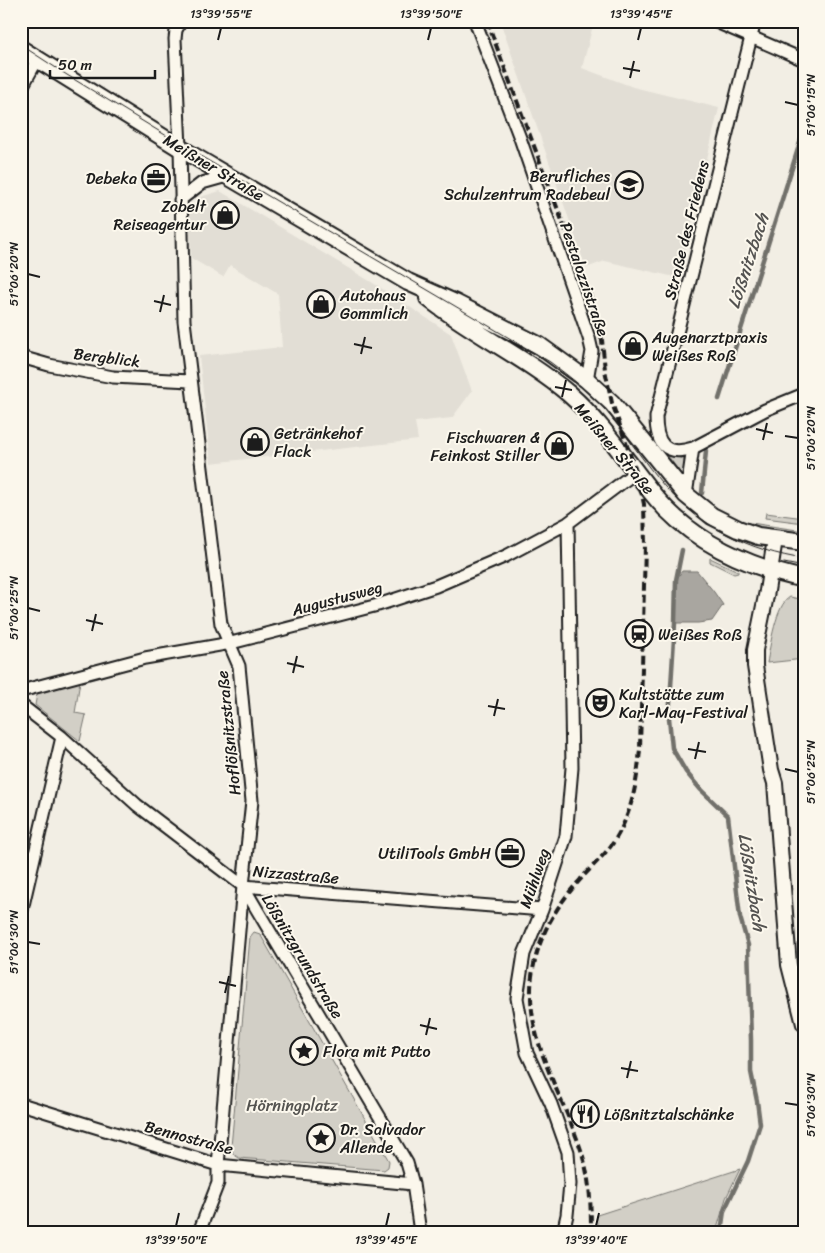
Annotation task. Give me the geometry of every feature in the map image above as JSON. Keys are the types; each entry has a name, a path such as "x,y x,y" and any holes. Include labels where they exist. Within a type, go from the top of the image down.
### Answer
{"main road":[{"name":"Meißner Straße","path":"21,49 180,148 408,282 455,303 540,346 587,380 612,403 686,495 722,521 758,536 804,542"},
{"name":"Meißner Straße","path":"408,282 449,315 526,362 591,414 653,495 687,529 722,552 770,570 804,580"}],"street":[{"name":"Hoflößnitzstraße","path":"181,21 176,30 175,39 180,148 184,320 190,381 222,624 231,643 238,666 252,801 218,1165 218,1183 199,1232"},
{"name":"Pestalozzistraße","path":"475,21 520,138 589,338 592,351 587,380"},
{"path":"714,21 804,60"},
{"name":"Straße des Friedens","path":"693,448 675,451 663,444 657,434 656,417 756,21"},
{"path":"21,89 37,60"},
{"path":"180,200 202,183 227,176"},
{"name":"Bergblick","path":"21,357 48,365 113,377 190,381"},
{"path":"686,495 693,448 765,410 804,394"},
{"name":"Augustusweg","path":"21,691 145,658 231,643 378,605 436,586 506,556 568,523 636,472"},
{"name":"Mühlweg","path":"563,1232 568,1215 568,1152 551,1104 527,1053 517,998 524,954 542,910 566,836 572,768 568,523"},
{"path":"775,539 755,650 755,666 771,770 775,783 789,965 804,1024"},
{"name":"Nizzastraße","path":"21,705 62,737 137,805 243,886 542,910"},
{"path":"21,914 62,737"},
{"name":"Lößnitzgrundstraße","path":"243,886 406,1163 413,1184 420,1232"},
{"name":"Bennostraße","path":"21,1104 218,1165 413,1184"}],"shaded area":[{"name":"Berufliches Schulzentrum Radebeul","path":"500,21 594,21 582,68 633,87 719,108 679,278 605,261 586,268"},
{"path":"220,191 373,283 451,334 472,391 452,418 415,422 418,440 211,463 199,356 282,347 278,294 230,265 223,277 191,258 189,213 197,198"},
{"path":"682,571 697,571 723,605 712,621 675,623 676,580"}],"green space":[{"path":"665,452 684,460 685,469 682,475"},
{"path":"766,513 804,518 804,523 765,518"},
{"path":"751,523 804,531 804,535 748,526"},
{"path":"710,558 738,571 738,573 734,574 710,562"},
{"path":"790,597 804,600 804,659 767,663 777,617 785,601"},
{"path":"80,681 75,713 86,715 80,741 35,705 37,694"},
{"name":"Hörningplatz","path":"254,932 260,934 389,1161 388,1167 384,1170 239,1158 233,1154 231,1147 250,937"},
{"path":"740,1169 726,1198 716,1232 597,1232 597,1215"}],"waterway":[{"name":"Lößnitzbach","path":"719,399 804,130"},
{"name":"Lößnitzbach","path":"702,493 706,451"},
{"name":"Lößnitzbach","path":"682,550 676,580 669,718 672,748 686,772 701,790 728,816 740,917 748,945 751,1072 760,1124 748,1161 724,1211 721,1232"}],"tram line":[{"path":"21,45 180,144 550,362 601,405 665,487 695,514 728,535 746,543 765,550 804,559"},
{"path":"784,563 804,567"}],"railway":[{"path":"487,21 590,295 602,340 605,370 612,403 637,474 644,504 645,545 640,749 633,798 625,821 613,843 571,890 548,924 538,949 532,976 531,1000 539,1045 585,1163 590,1192 591,1232"}],"place":[{"name":"Debeka","path":"156,178"},
{"name":"Berufliches Schulzentrum Radebeul","path":"629,185"},
{"name":"Zobelt Reiseagentur","path":"225,215"},
{"name":"Autohaus Gommlich","path":"321,304"},
{"name":"Augenarztpraxis Weißes Roß","path":"633,346"},
{"name":"Getränkehof Flack","path":"255,442"},
{"name":"Fischwaren & Feinkost Stiller","path":"559,446"},
{"name":"Weißes Roß","path":"639,634"},
{"name":"Kultstätte zum Karl-May-Festival","path":"600,703"},
{"name":"UtiliTools GmbH","path":"510,853"},
{"name":"Flora mit Putto","path":"304,1051"},
{"name":"Lößnitztalschänke","path":"585,1114"},
{"name":"Dr. Salvador Allende","path":"321,1138"}]}
